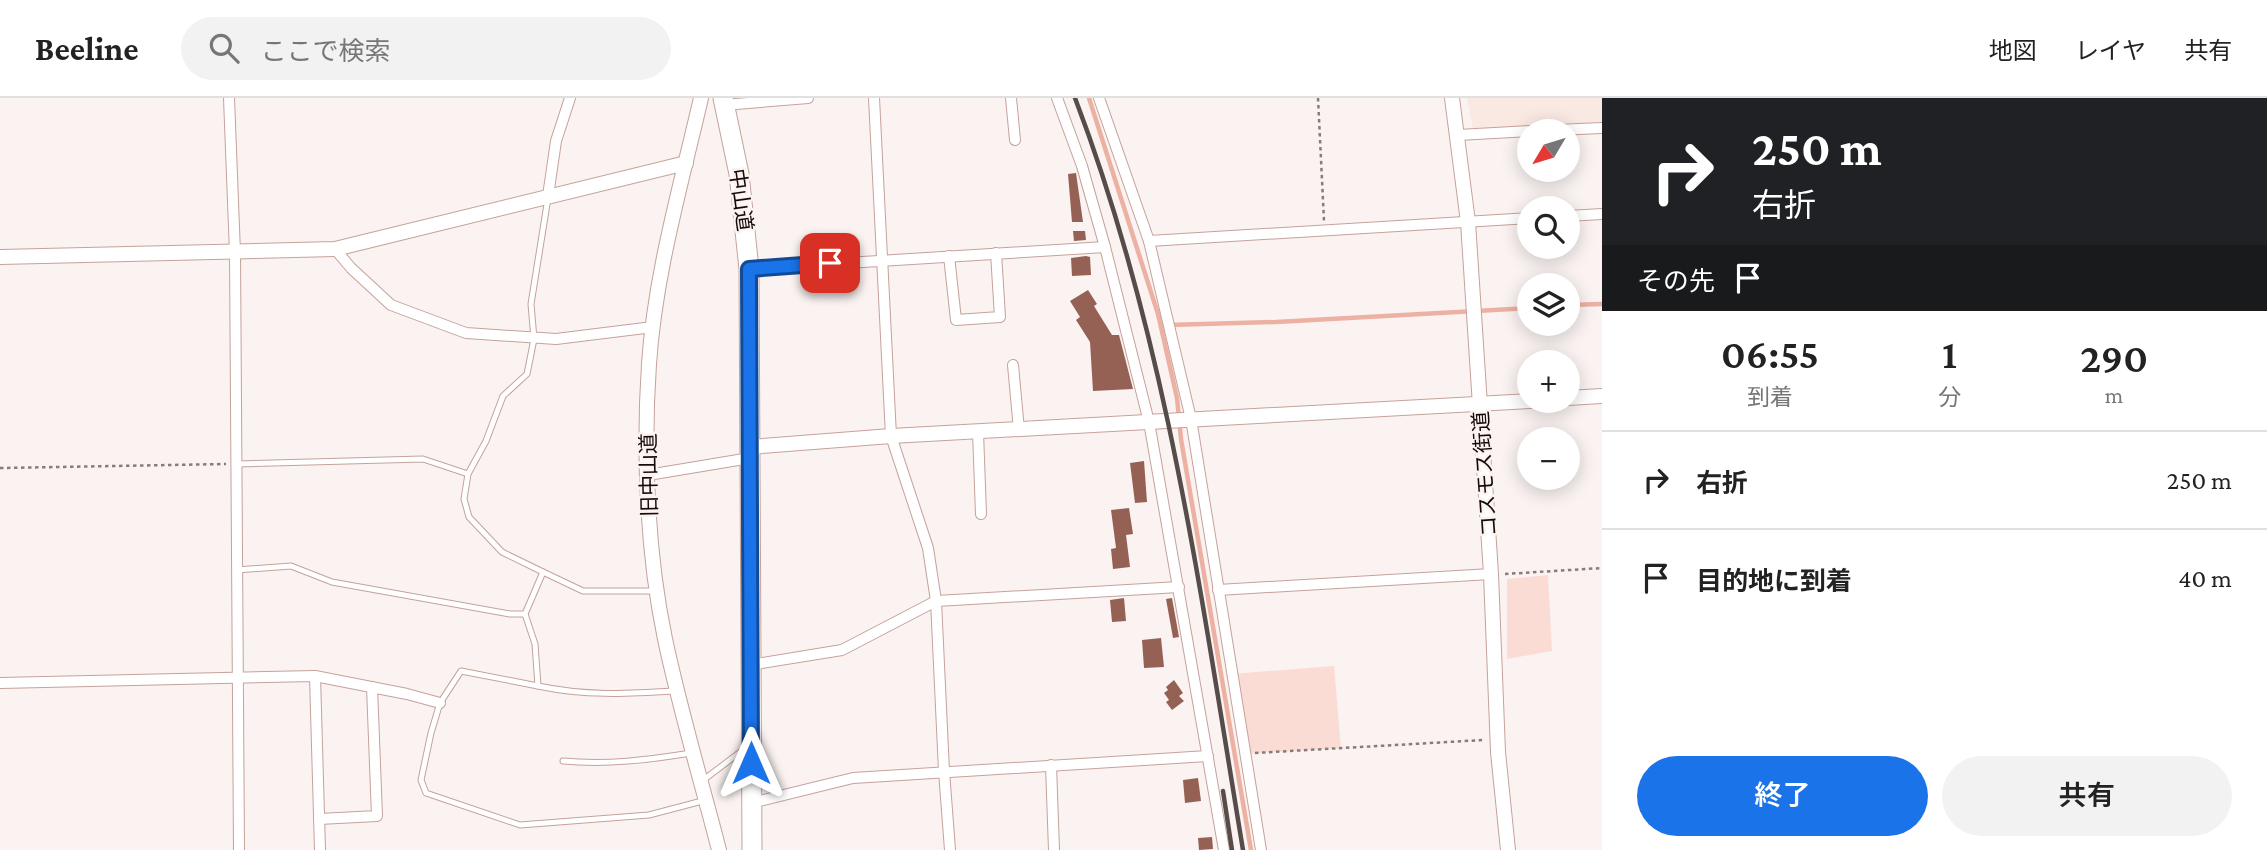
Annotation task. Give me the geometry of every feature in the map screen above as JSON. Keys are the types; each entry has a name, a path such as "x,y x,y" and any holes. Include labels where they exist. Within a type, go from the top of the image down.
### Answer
{"highway":[{"name":"中山道","path":"724,101 739,174 749,269 752,850"}],"street":[{"path":"229,98 235,253 239,850"},
{"path":"548,196 556,141 570,98"},
{"name":"旧中山道","path":"701,98 653,327 649,365 648,521 656,591 677,690 719,850"},
{"path":"724,101 808,98"},
{"path":"874,98 891,436 928,548 936,601 950,850"},
{"path":"1011,98 1015,140"},
{"path":"1057,98 1082,166 1149,422 1224,850"},
{"path":"1099,98 1149,241 1191,419 1261,850"},
{"name":"コスモス街道","path":"1451,98 1468,222 1492,574 1497,739 1508,850"},
{"path":"1580,129 1602,128"},
{"path":"1458,135 1517,132"},
{"path":"0,257 335,249 686,163"},
{"path":"1580,215 1602,214"},
{"path":"1149,241 1517,219"},
{"path":"749,269 1105,247"},
{"path":"335,249 351,268 391,305 466,333 556,339 653,327"},
{"path":"949,256 956,320 1000,317 996,253"},
{"path":"1013,365 1019,430"},
{"path":"1580,397 1602,396"},
{"path":"648,475 750,452 891,436 1517,402"},
{"path":"978,432 981,514"},
{"path":"1218,590 1492,574"},
{"path":"751,665 842,650 936,601 1179,587"},
{"path":"315,676 320,850"},
{"path":"0,683 315,676 440,703"},
{"path":"319,820 377,817 372,687"},
{"path":"751,803 853,778 1208,756"},
{"path":"1051,765 1054,850"}],"lane":[{"path":"548,196 531,304 534,339 527,374 503,396 486,441 468,474 464,499 469,517 502,552 543,572 583,591 656,591"},
{"path":"237,464 423,459 468,474"},
{"path":"237,570 291,566 332,582 510,614 525,614"},
{"path":"538,686 535,644 525,614 543,572"},
{"path":"677,690 618,695 570,693 461,671 440,703 422,780 426,793 520,825 649,815 706,800"},
{"path":"702,781 751,743"},
{"path":"563,761 593,764 645,761 694,753"}],"path":[{"path":"1318,98 1324,230"},
{"path":"0,468 237,464"},
{"path":"1492,574 1602,568"},
{"path":"1245,754 1497,739"}],"shaded area":[{"path":"1467,98 1602,98 1602,122 1580,123 1580,119 1517,119 1517,127 1473,129"},
{"path":"1548,575 1552,651 1507,659 1507,579"},
{"path":"1334,666 1341,748 1245,754 1232,674"}],"building":[{"path":"1076,173 1083,222 1072,222 1068,174"},
{"path":"1073,231 1085,231 1086,240 1074,241"},
{"path":"1090,257 1091,275 1072,276 1071,258"},
{"path":"1088,290 1097,304 1094,306 1112,335 1119,335 1133,389 1093,391 1090,342 1076,320 1080,317 1070,301"},
{"path":"1144,461 1147,502 1135,503 1130,463"},
{"path":"1129,508 1133,534 1126,535 1130,567 1113,569 1111,549 1116,548 1111,510"},
{"path":"1124,598 1126,621 1112,622 1110,600"},
{"path":"1172,598 1179,637 1173,638 1166,599"},
{"path":"1161,638 1164,667 1144,668 1142,640"},
{"path":"1174,680 1183,693 1179,696 1184,701 1172,710 1164,693"},
{"path":"1198,778 1201,801 1185,803 1183,780"},
{"path":"1212,837 1213,849 1199,850 1198,838"}],"waterway":[{"path":"1089,98 1158,314 1177,398 1181,439 1251,850"},
{"path":"1580,305 1602,304"},
{"path":"1168,325 1517,309"}],"railway":[{"path":"1075,98 1107,189 1158,375 1196,564 1243,850"},
{"path":"1223,791 1232,850"}],"route":[{"path":"751,763 749,269 830,263"}]}
